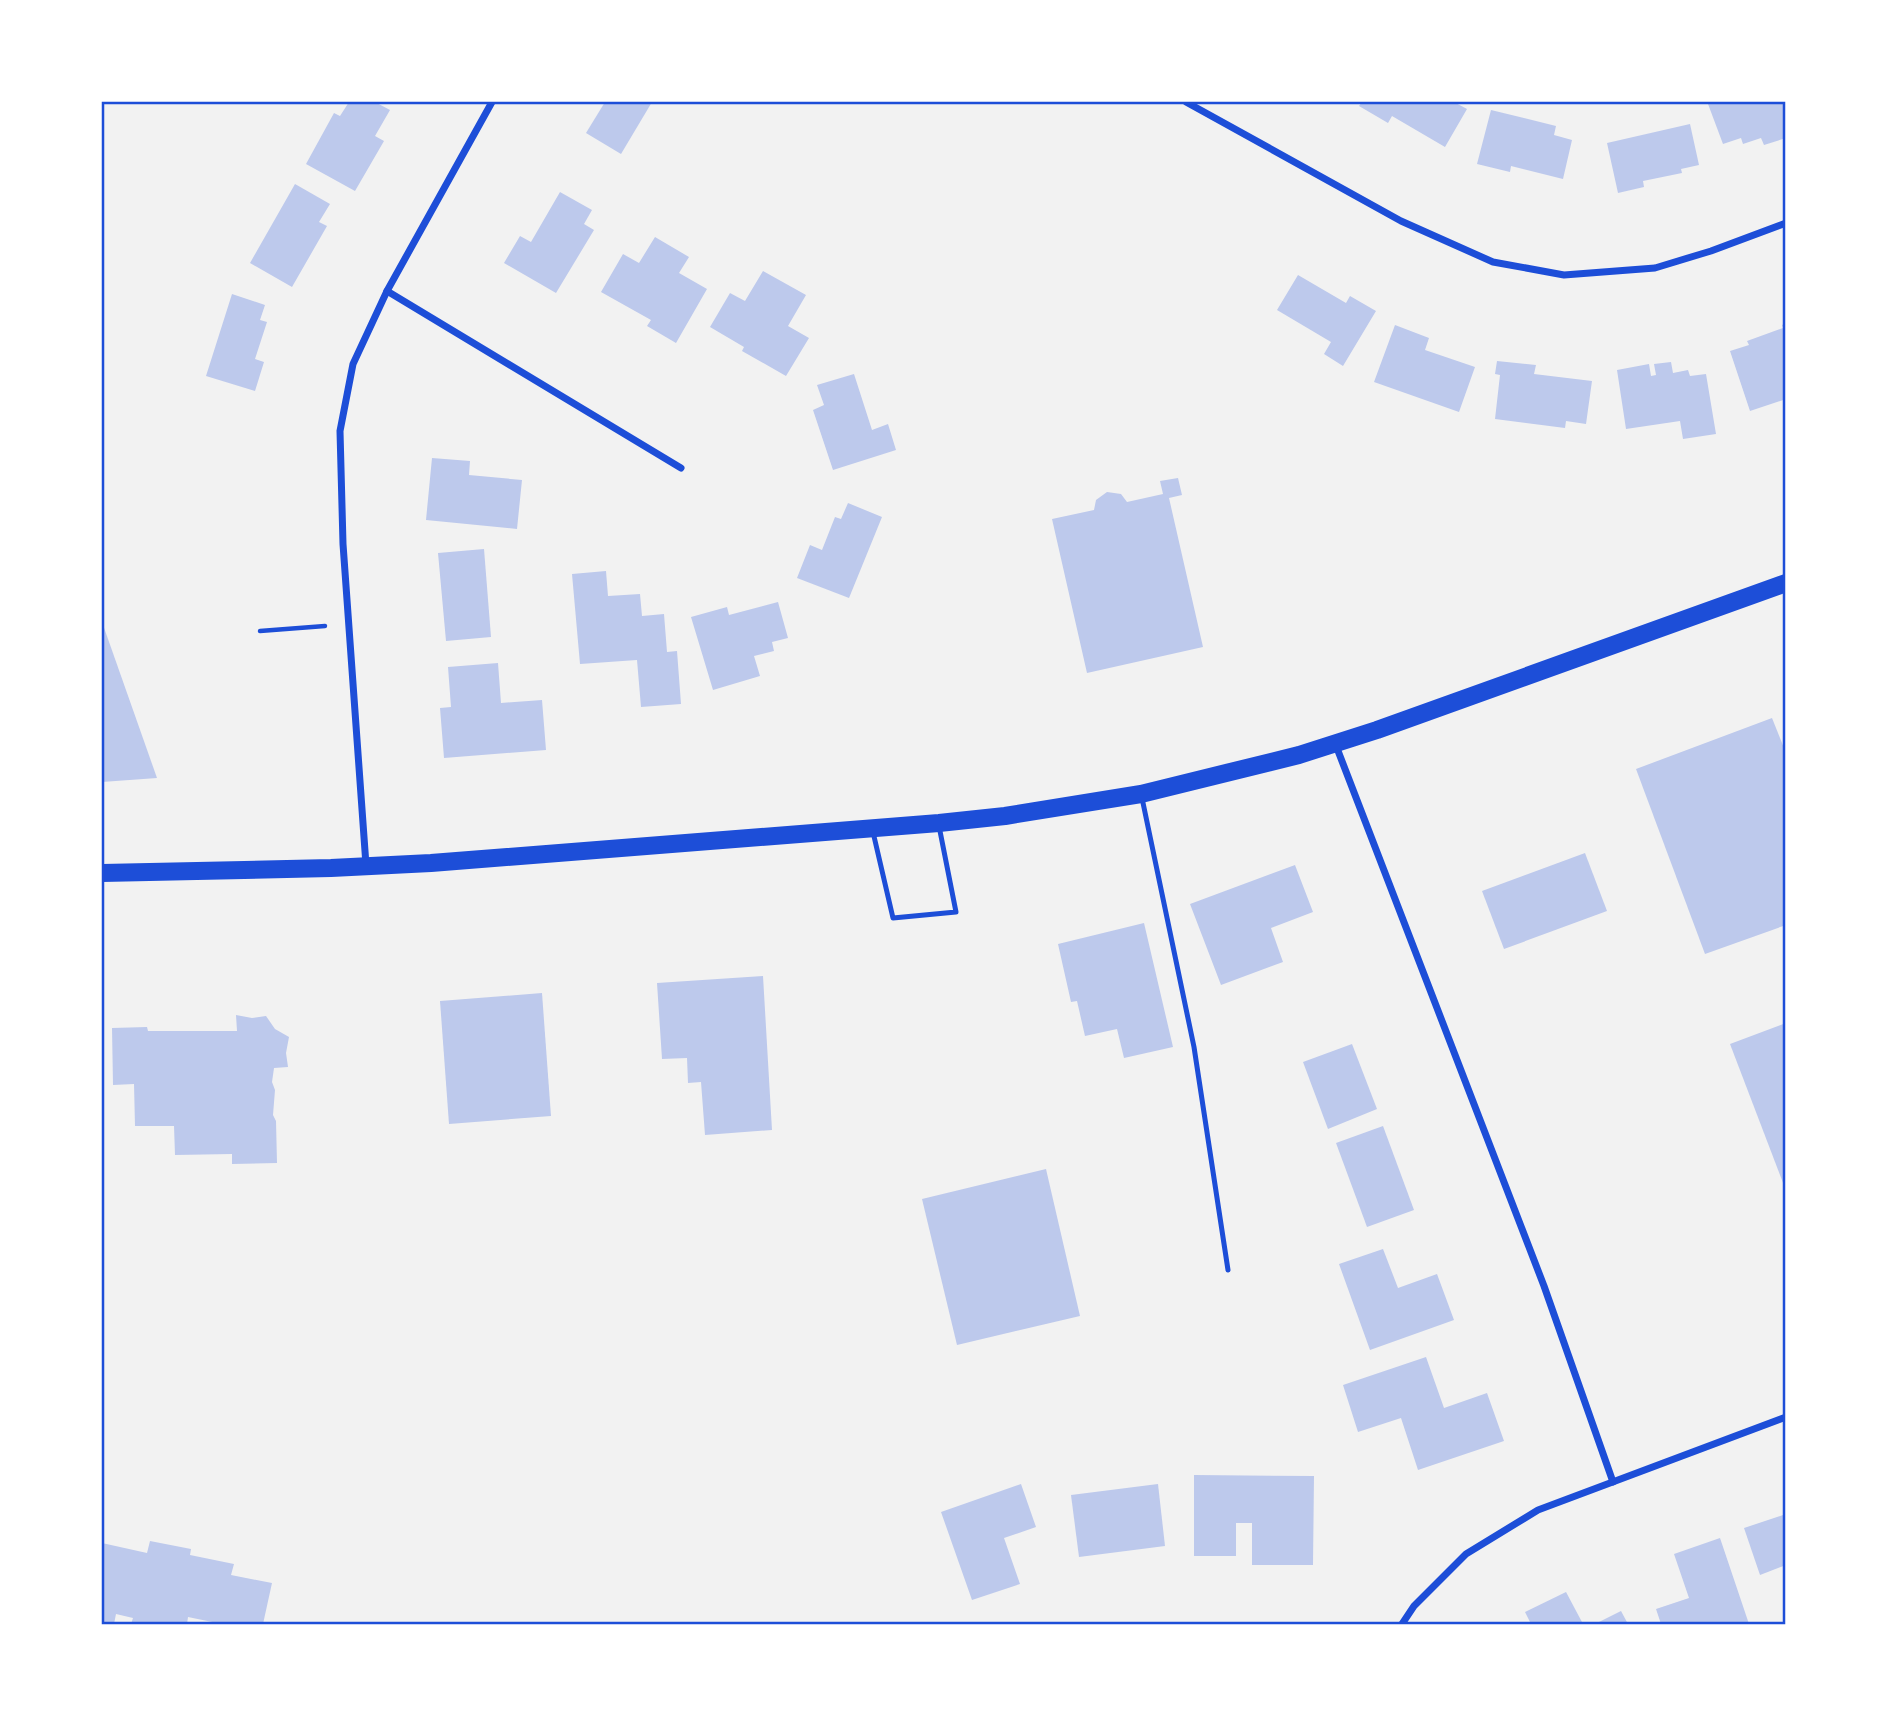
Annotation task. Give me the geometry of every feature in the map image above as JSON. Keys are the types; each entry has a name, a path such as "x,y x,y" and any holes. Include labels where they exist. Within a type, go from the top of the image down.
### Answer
{"main road":[{"path":"102,873 431,863 939,823 1004,816 1141,794 1251,768 1377,730 1786,583"}],"street":[{"path":"366,866 343,544 340,431 353,364 387,291 492,102"},
{"path":"1186,102 1401,222 1493,262 1563,275 1655,268 1711,251 1786,223"},
{"path":"387,291 681,468"},
{"path":"1335,743 1544,1286 1613,1482"},
{"path":"1402,1625 1415,1606 1466,1554 1538,1510 1786,1417"}],"lane":[{"path":"1141,794 1195,1046 1228,1270"},
{"path":"872,829 893,918 956,912 939,823"}],"path":[{"path":"260,631 349,624"}],"building":[{"path":"349,102 375,102 390,110 375,136 384,141 355,191 306,164 334,113 340,116"},
{"path":"605,102 652,102 621,154 586,133"},
{"path":"1362,102 1454,102 1467,109 1445,147 1392,116 1388,123 1359,106"},
{"path":"1786,102 1786,138 1764,145 1761,138 1743,144 1741,138 1723,144 1708,104"},
{"path":"1491,110 1556,126 1554,135 1572,140 1563,179 1511,166 1510,172 1477,164"},
{"path":"1690,124 1699,165 1681,169 1682,173 1643,181 1644,187 1618,193 1607,143"},
{"path":"295,184 330,204 319,222 327,226 292,287 250,263"},
{"path":"560,192 592,210 584,224 594,230 556,293 504,263 520,236 531,242"},
{"path":"655,237 689,257 679,273 707,289 676,343 647,326 651,320 601,292 623,254 639,263"},
{"path":"763,271 806,295 788,326 809,338 786,376 742,351 744,347 710,327 730,293 745,301"},
{"path":"1298,275 1346,303 1350,296 1376,311 1343,366 1324,354 1331,342 1277,310"},
{"path":"232,294 265,305 260,320 267,322 255,359 264,362 255,391 206,376"},
{"path":"1786,323 1786,399 1750,411 1730,351 1749,345 1747,341 1783,328 1782,325"},
{"path":"1395,325 1429,338 1425,350 1475,367 1459,412 1374,382"},
{"path":"1497,361 1536,365 1534,374 1592,381 1586,424 1566,421 1565,428 1495,419 1500,375 1495,374"},
{"path":"1671,362 1673,373 1688,370 1690,376 1706,374 1716,434 1683,439 1680,421 1626,429 1617,370 1649,364 1651,376 1656,375 1654,364"},
{"path":"854,374 872,430 888,424 896,450 833,470 813,410 824,405 817,385"},
{"path":"432,458 470,461 469,475 522,480 517,529 426,520"},
{"path":"1178,478 1182,495 1169,498 1203,647 1087,673 1052,519 1094,510 1096,500 1107,492 1121,494 1127,502 1163,494 1160,481"},
{"path":"848,503 882,517 849,598 797,578 810,545 822,550 835,517 841,519"},
{"path":"484,549 491,637 446,641 438,553"},
{"path":"606,571 608,596 640,594 642,616 664,614 667,652 677,651 681,704 641,707 637,660 580,664 572,574"},
{"path":"778,602 788,638 772,642 774,651 754,656 760,676 713,690 691,617 727,607 729,615"},
{"path":"102,622 157,778 102,782"},
{"path":"498,663 501,703 542,700 546,750 444,758 440,708 451,707 448,667"},
{"path":"1772,718 1786,753 1786,925 1705,954 1636,769"},
{"path":"1585,853 1607,911 1504,949 1482,891"},
{"path":"1295,865 1313,912 1271,928 1283,962 1221,985 1190,904"},
{"path":"1144,923 1173,1047 1124,1058 1117,1029 1085,1036 1077,1001 1071,1002 1058,944"},
{"path":"763,976 772,1130 705,1135 701,1082 688,1083 687,1058 662,1059 657,983"},
{"path":"542,993 551,1116 449,1124 440,1001"},
{"path":"236,1015 252,1018 266,1016 275,1029 289,1037 286,1053 288,1067 274,1068 272,1082 275,1090 273,1115 276,1121 277,1163 232,1164 232,1154 175,1155 174,1126 135,1126 134,1084 113,1085 112,1028 147,1027 148,1031 237,1031"},
{"path":"1786,1023 1786,1188 1785,1188 1730,1044"},
{"path":"1352,1044 1377,1109 1328,1129 1303,1062"},
{"path":"1383,1126 1414,1210 1367,1227 1336,1143"},
{"path":"1046,1169 1080,1316 957,1345 922,1199"},
{"path":"1383,1249 1398,1288 1437,1274 1454,1320 1370,1350 1339,1264"},
{"path":"1426,1357 1444,1408 1487,1393 1504,1441 1418,1470 1401,1418 1358,1432 1343,1385"},
{"path":"1194,1475 1314,1476 1313,1565 1252,1565 1252,1523 1236,1523 1236,1556 1194,1556"},
{"path":"1021,1484 1036,1527 1004,1538 1020,1584 972,1600 941,1512"},
{"path":"1158,1484 1165,1546 1079,1557 1071,1495"},
{"path":"1786,1514 1786,1565 1760,1575 1744,1528"},
{"path":"1720,1538 1749,1624 1661,1624 1656,1609 1689,1598 1674,1554"},
{"path":"150,1541 191,1549 190,1555 234,1564 231,1575 272,1583 263,1624 216,1624 188,1617 187,1624 131,1624 133,1618 116,1614 114,1624 102,1624 102,1543 147,1553"},
{"path":"1566,1592 1583,1624 1531,1624 1525,1612"},
{"path":"1621,1611 1628,1624 1595,1624"}]}
